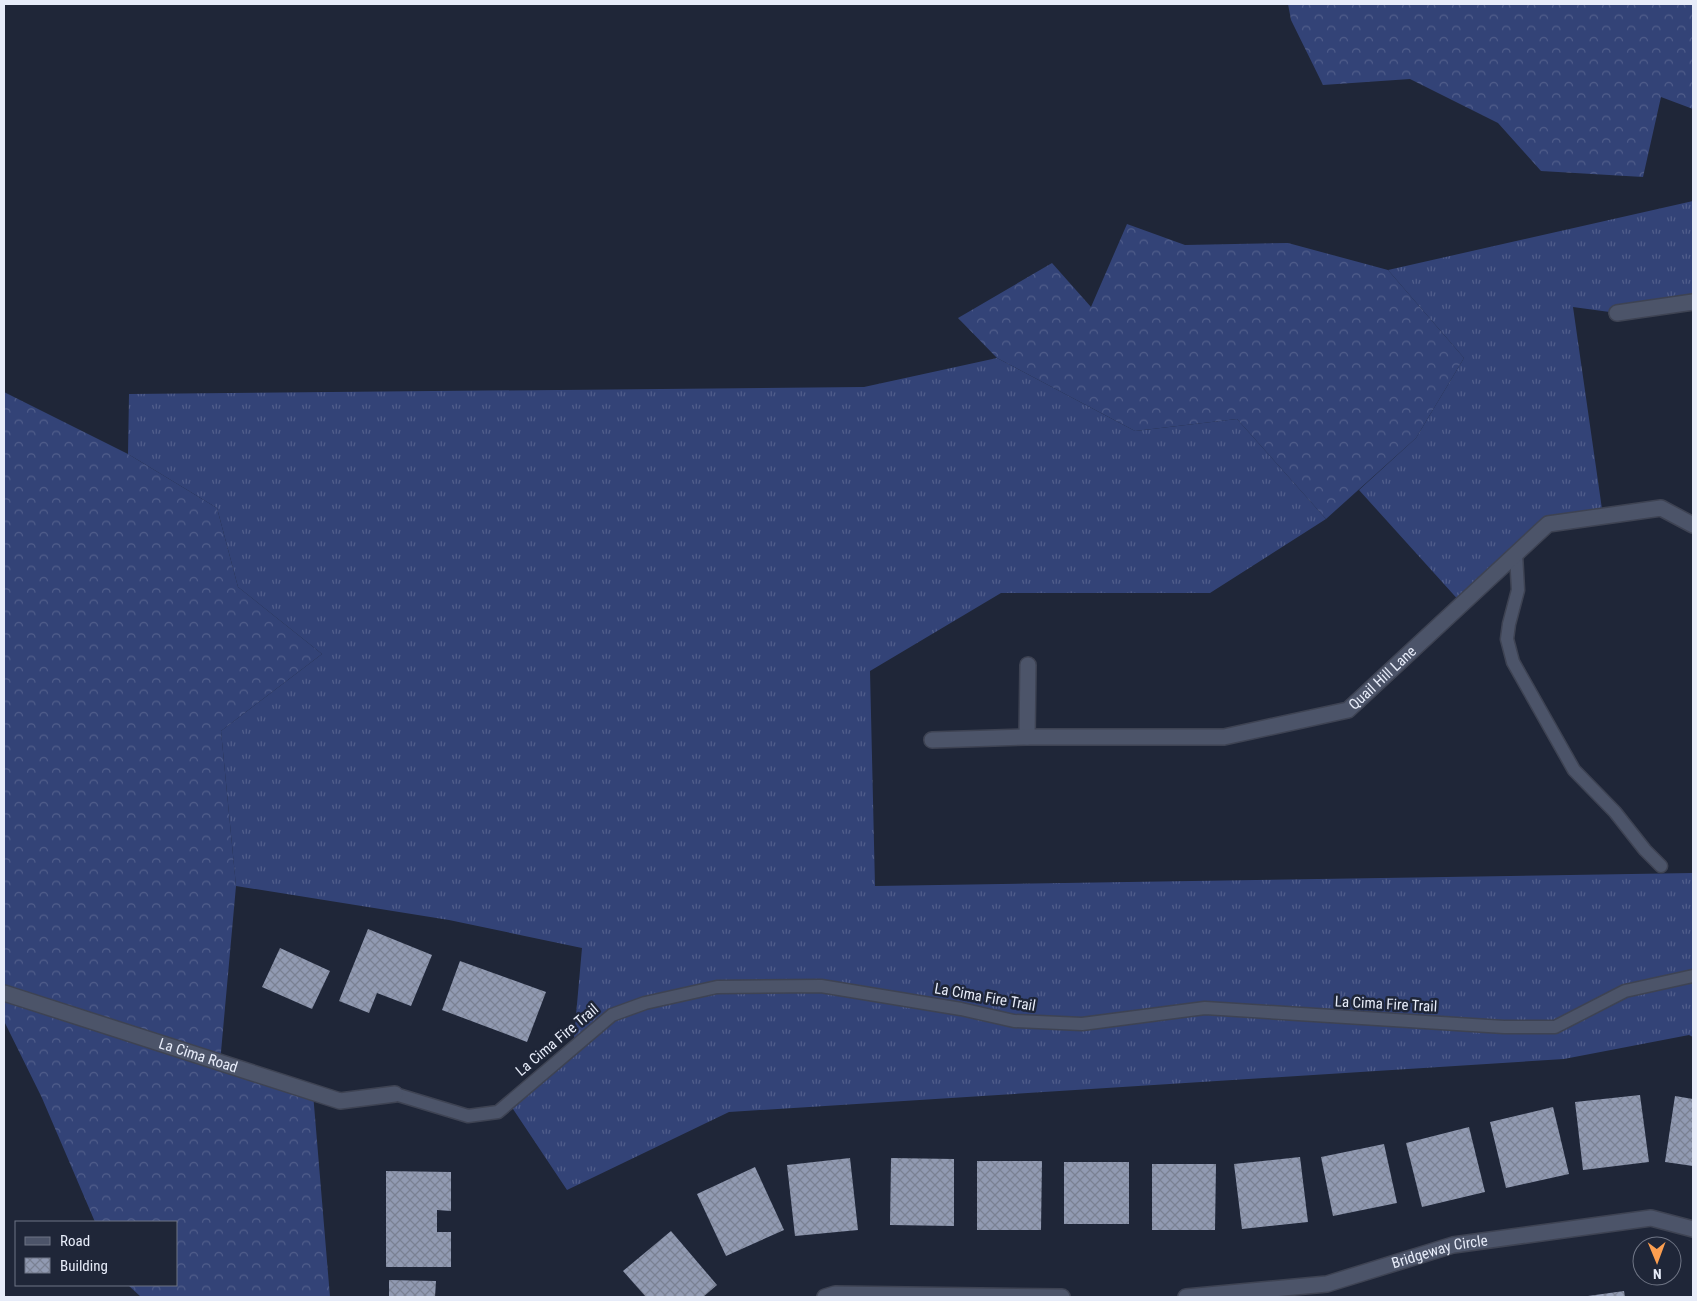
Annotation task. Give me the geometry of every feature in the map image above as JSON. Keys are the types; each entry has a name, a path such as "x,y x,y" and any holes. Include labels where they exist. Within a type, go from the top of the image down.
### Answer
{"street":[{"path":"1618,313 1693,302"},
{"name":"Quail Hill Lane","path":"932,740 1027,737 1224,736 1348,710 1548,524 1661,508 1693,525"},
{"path":"1027,737 1028,665"},
{"name":"La Cima Road","path":"4,993 340,1102 395,1094"},
{"name":"Bridgeway Circle","path":"1186,1297 1327,1284 1454,1245 1651,1218 1693,1229"},
{"path":"825,1297 835,1294 1062,1297"}],"lane":[{"path":"1516,554 1518,590 1509,624 1508,640 1513,662 1574,770 1661,866"},
{"name":"La Cima Fire Trail","path":"395,1094 468,1116 498,1112 612,1015 645,1004 716,987 821,986 961,1009 1014,1021 1082,1024 1205,1008 1504,1027 1555,1027 1625,991 1693,976"}],"green space":[{"path":"1288,4 1693,4 1693,109 1661,97 1643,177 1541,171 1498,123 1410,79 1323,85 1291,20"},
{"path":"1693,201 1693,302 1617,313 1573,307 1603,516 1548,524 1462,604 1359,490 1416,438 1464,358 1388,270"},
{"path":"1127,224 1185,245 1288,243 1388,270 1464,358 1416,438 1326,519 1237,419 1135,431 997,358 958,318 1052,263 1091,307"},
{"path":"997,358 1135,431 1237,419 1326,519 1210,593 1001,593 870,671 875,886 1693,873 1693,1037 1689,1035 1564,1059 729,1112 567,1190 509,1103 573,1049 582,948 449,920 236,886 221,731 322,654 238,587 217,508 128,454 129,394 864,387"},
{"path":"4,392 128,454 217,508 238,587 322,654 221,731 236,886 220,1063 313,1093 330,1297 141,1297 129,1286 178,1286 178,1221 95,1221 42,1098 4,1021"}],"building":[{"path":"368,929 432,955 411,1006 377,993 369,1013 339,1001"},
{"path":"280,948 330,971 312,1009 262,987"},
{"path":"460,961 546,992 527,1042 442,1010"},
{"path":"1640,1095 1649,1162 1583,1170 1575,1102"},
{"path":"1675,1096 1693,1099 1693,1166 1665,1162"},
{"path":"1553,1107 1569,1174 1506,1188 1490,1122"},
{"path":"1469,1127 1485,1192 1422,1207 1406,1143"},
{"path":"1384,1144 1397,1203 1333,1216 1321,1157"},
{"path":"1300,1157 1308,1222 1242,1229 1234,1164"},
{"path":"850,1158 858,1230 795,1236 787,1165"},
{"path":"891,1158 954,1159 954,1226 890,1225"},
{"path":"977,1161 1042,1161 1041,1230 977,1230"},
{"path":"1064,1162 1129,1162 1129,1224 1064,1224"},
{"path":"1152,1164 1216,1164 1215,1230 1152,1230"},
{"path":"755,1167 784,1230 726,1256 697,1194"},
{"path":"386,1171 451,1172 451,1211 437,1210 437,1232 451,1232 451,1267 386,1267"},
{"path":"671,1231 717,1285 703,1297 646,1297 623,1271"},
{"path":"389,1280 436,1281 435,1297 389,1297"},
{"path":"1624,1291 1625,1297 1588,1297 1588,1296"}]}
